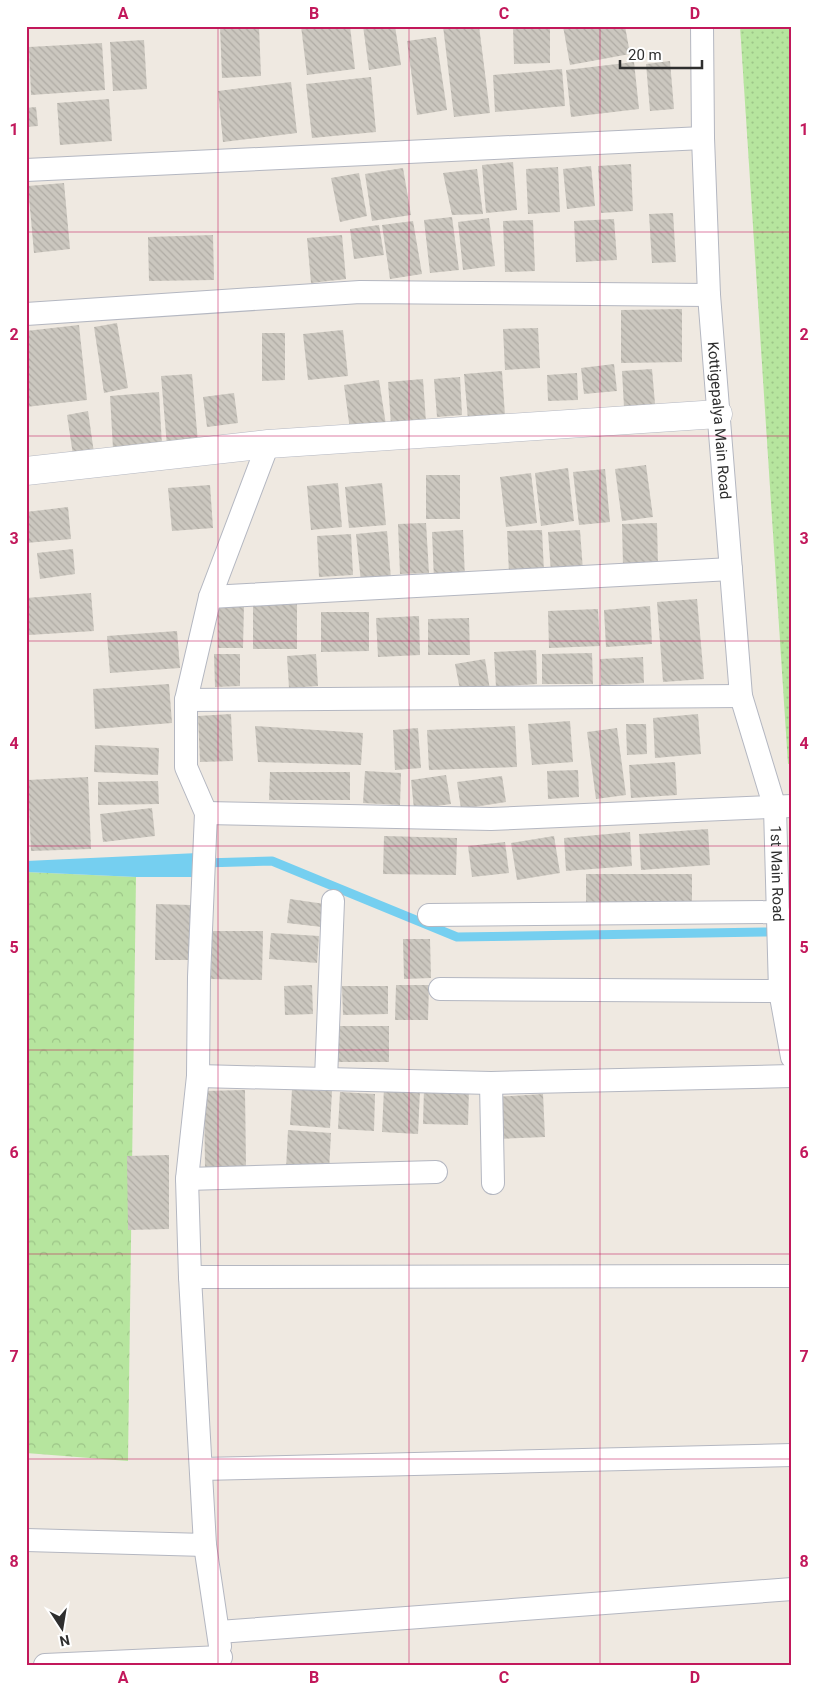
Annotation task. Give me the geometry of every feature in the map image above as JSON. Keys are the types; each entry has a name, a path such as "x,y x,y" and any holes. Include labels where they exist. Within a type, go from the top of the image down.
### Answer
{"street":[{"name":"Kottigepalya Main Road","path":"702,26 703,138 709,295 741,696 784,807"},
{"path":"26,170 703,138"},
{"path":"26,314 360,292 709,295"},
{"path":"26,471 268,444 718,414"},
{"path":"45,1665 221,1661 219,1632 205,1545 190,1277 187,1179 198,1076 199,977 206,813 186,767 186,700 210,596 268,444"},
{"path":"210,596 731,570"},
{"path":"186,700 741,696"},
{"path":"206,813 491,819 784,807"},
{"name":"1st Main Road","path":"784,807 778,912 780,991 792,1057"},
{"path":"326,1079 333,901"},
{"path":"429,915 778,912"},
{"path":"440,989 780,991"},
{"path":"198,1076 491,1083 792,1076"},
{"path":"491,1083 493,1183"},
{"path":"187,1179 436,1172"},
{"path":"190,1277 792,1276"},
{"path":"201,1469 792,1455"},
{"path":"26,1540 205,1545"},
{"path":"219,1632 792,1588"}],"green space":[{"path":"740,26 792,26 792,763 788,764"},
{"path":"26,872 136,877 128,1461 26,1453"}],"water":[{"path":"198,853 194,877 136,877 26,872 26,861"}],"building":[{"path":"220,26 259,26 261,76 222,78"},
{"path":"301,26 350,26 355,69 307,75"},
{"path":"363,26 395,26 401,65 369,70"},
{"path":"443,26 479,26 490,113 454,117"},
{"path":"513,26 550,26 550,63 514,64"},
{"path":"563,26 625,26 630,54 570,65"},
{"path":"436,37 447,110 417,115 407,41"},
{"path":"144,40 147,89 113,91 110,42"},
{"path":"102,43 105,90 31,95 29,47"},
{"path":"670,61 674,109 650,111 646,64"},
{"path":"634,62 639,109 571,117 566,70"},
{"path":"562,69 565,106 495,112 493,75"},
{"path":"371,77 376,132 312,138 306,84"},
{"path":"291,82 297,133 223,142 218,91"},
{"path":"109,99 112,141 60,145 57,103"},
{"path":"36,107 38,126 26,127 26,108"},
{"path":"513,162 517,210 486,213 482,165"},
{"path":"631,164 633,211 601,213 598,166"},
{"path":"591,166 595,206 567,209 563,169"},
{"path":"558,167 560,212 528,214 526,169"},
{"path":"403,168 411,215 372,221 365,174"},
{"path":"477,169 483,214 452,215 443,173"},
{"path":"359,173 367,216 340,222 331,178"},
{"path":"64,183 70,249 34,253 28,186"},
{"path":"673,213 676,262 652,263 649,214"},
{"path":"452,217 459,270 430,273 424,220"},
{"path":"489,218 495,266 463,270 458,222"},
{"path":"614,219 617,260 576,262 574,221"},
{"path":"533,220 535,271 505,272 503,221"},
{"path":"413,221 422,274 390,279 382,225"},
{"path":"379,225 384,255 354,259 350,229"},
{"path":"213,235 214,280 149,281 148,237"},
{"path":"342,235 346,279 311,283 307,238"},
{"path":"682,309 682,362 621,363 621,310"},
{"path":"117,323 128,388 104,393 94,327"},
{"path":"79,325 87,400 26,407 26,331"},
{"path":"538,328 540,368 505,370 503,329"},
{"path":"343,330 348,376 308,380 303,334"},
{"path":"262,333 285,333 285,380 262,381"},
{"path":"614,364 617,391 584,394 581,368"},
{"path":"652,369 655,404 624,407 622,371"},
{"path":"502,371 505,416 468,420 464,374"},
{"path":"577,373 578,400 548,401 547,375"},
{"path":"192,374 198,443 167,446 161,376"},
{"path":"460,377 462,415 437,417 434,379"},
{"path":"423,379 426,422 391,425 388,382"},
{"path":"379,380 386,425 350,430 344,385"},
{"path":"159,392 162,446 113,449 110,396"},
{"path":"234,393 238,423 207,427 203,397"},
{"path":"88,411 94,453 73,455 67,415"},
{"path":"646,465 653,517 622,521 615,469"},
{"path":"568,468 574,521 541,526 535,473"},
{"path":"605,469 610,522 579,525 573,472"},
{"path":"531,473 537,523 506,527 500,477"},
{"path":"426,475 460,475 460,519 426,519"},
{"path":"338,483 342,527 311,530 307,486"},
{"path":"382,483 386,525 349,528 345,487"},
{"path":"210,485 213,528 172,531 168,488"},
{"path":"68,507 71,539 26,543 26,512"},
{"path":"426,523 429,573 400,574 398,524"},
{"path":"657,523 658,566 623,566 622,524"},
{"path":"463,530 465,579 434,580 432,532"},
{"path":"542,530 544,572 509,573 507,531"},
{"path":"580,530 583,571 551,573 548,532"},
{"path":"387,531 391,579 361,582 356,534"},
{"path":"351,534 353,575 319,577 317,536"},
{"path":"73,549 75,574 40,579 37,553"},
{"path":"91,593 94,631 29,635 26,598"},
{"path":"697,599 704,679 663,682 657,602"},
{"path":"218,604 244,604 243,648 218,648"},
{"path":"297,604 297,649 253,649 253,605"},
{"path":"650,606 652,644 606,647 604,610"},
{"path":"598,609 600,646 549,648 548,611"},
{"path":"321,612 369,612 369,651 321,652"},
{"path":"419,616 420,655 378,657 376,618"},
{"path":"469,618 470,655 428,655 428,619"},
{"path":"177,631 180,668 110,673 107,636"},
{"path":"536,650 537,684 496,687 494,652"},
{"path":"592,653 593,684 542,684 542,654"},
{"path":"214,654 240,654 240,686 215,687"},
{"path":"316,654 318,686 289,688 287,656"},
{"path":"643,657 644,683 601,685 600,659"},
{"path":"485,659 490,690 461,695 455,664"},
{"path":"169,684 172,723 95,729 93,689"},
{"path":"231,714 233,761 200,762 198,716"},
{"path":"698,714 701,754 655,758 653,718"},
{"path":"570,721 573,762 532,765 528,724"},
{"path":"626,724 646,724 647,754 627,755"},
{"path":"255,726 363,733 361,765 258,762"},
{"path":"515,726 517,767 429,770 427,730"},
{"path":"418,728 421,768 395,770 393,730"},
{"path":"617,728 626,795 596,799 587,732"},
{"path":"95,745 159,748 158,775 94,772"},
{"path":"675,762 677,795 631,798 629,765"},
{"path":"578,770 579,797 548,799 547,771"},
{"path":"365,771 401,773 400,805 363,803"},
{"path":"270,772 350,772 350,800 269,800"},
{"path":"446,775 451,804 414,809 411,780"},
{"path":"502,776 506,802 461,809 457,782"},
{"path":"88,777 91,849 31,851 28,780"},
{"path":"158,781 159,804 98,805 98,782"},
{"path":"152,808 155,836 103,842 100,814"},
{"path":"708,829 710,865 641,870 639,834"},
{"path":"630,832 632,866 566,871 564,838"},
{"path":"384,836 457,838 456,875 383,874"},
{"path":"554,836 560,873 517,880 511,843"},
{"path":"505,842 509,873 472,877 468,846"},
{"path":"586,874 692,874 692,908 586,908"},
{"path":"290,899 325,904 322,927 287,923"},
{"path":"156,904 191,905 190,960 155,960"},
{"path":"212,931 263,931 262,980 211,979"},
{"path":"271,933 319,936 317,963 269,959"},
{"path":"403,939 430,939 431,978 404,979"},
{"path":"312,985 313,1014 285,1015 284,986"},
{"path":"396,985 429,985 428,1020 395,1020"},
{"path":"342,986 388,986 388,1014 343,1015"},
{"path":"339,1026 389,1026 389,1062 338,1062"},
{"path":"384,1088 420,1090 418,1134 382,1132"},
{"path":"424,1088 469,1089 468,1125 423,1124"},
{"path":"292,1089 332,1091 330,1128 290,1125"},
{"path":"245,1090 246,1168 205,1168 204,1091"},
{"path":"340,1092 375,1094 374,1131 338,1129"},
{"path":"543,1094 545,1137 496,1139 494,1097"},
{"path":"288,1130 331,1133 329,1171 286,1169"},
{"path":"169,1155 169,1229 128,1230 127,1156"}],"waterway":[{"path":"204,863 272,861 457,937 766,932"}]}
